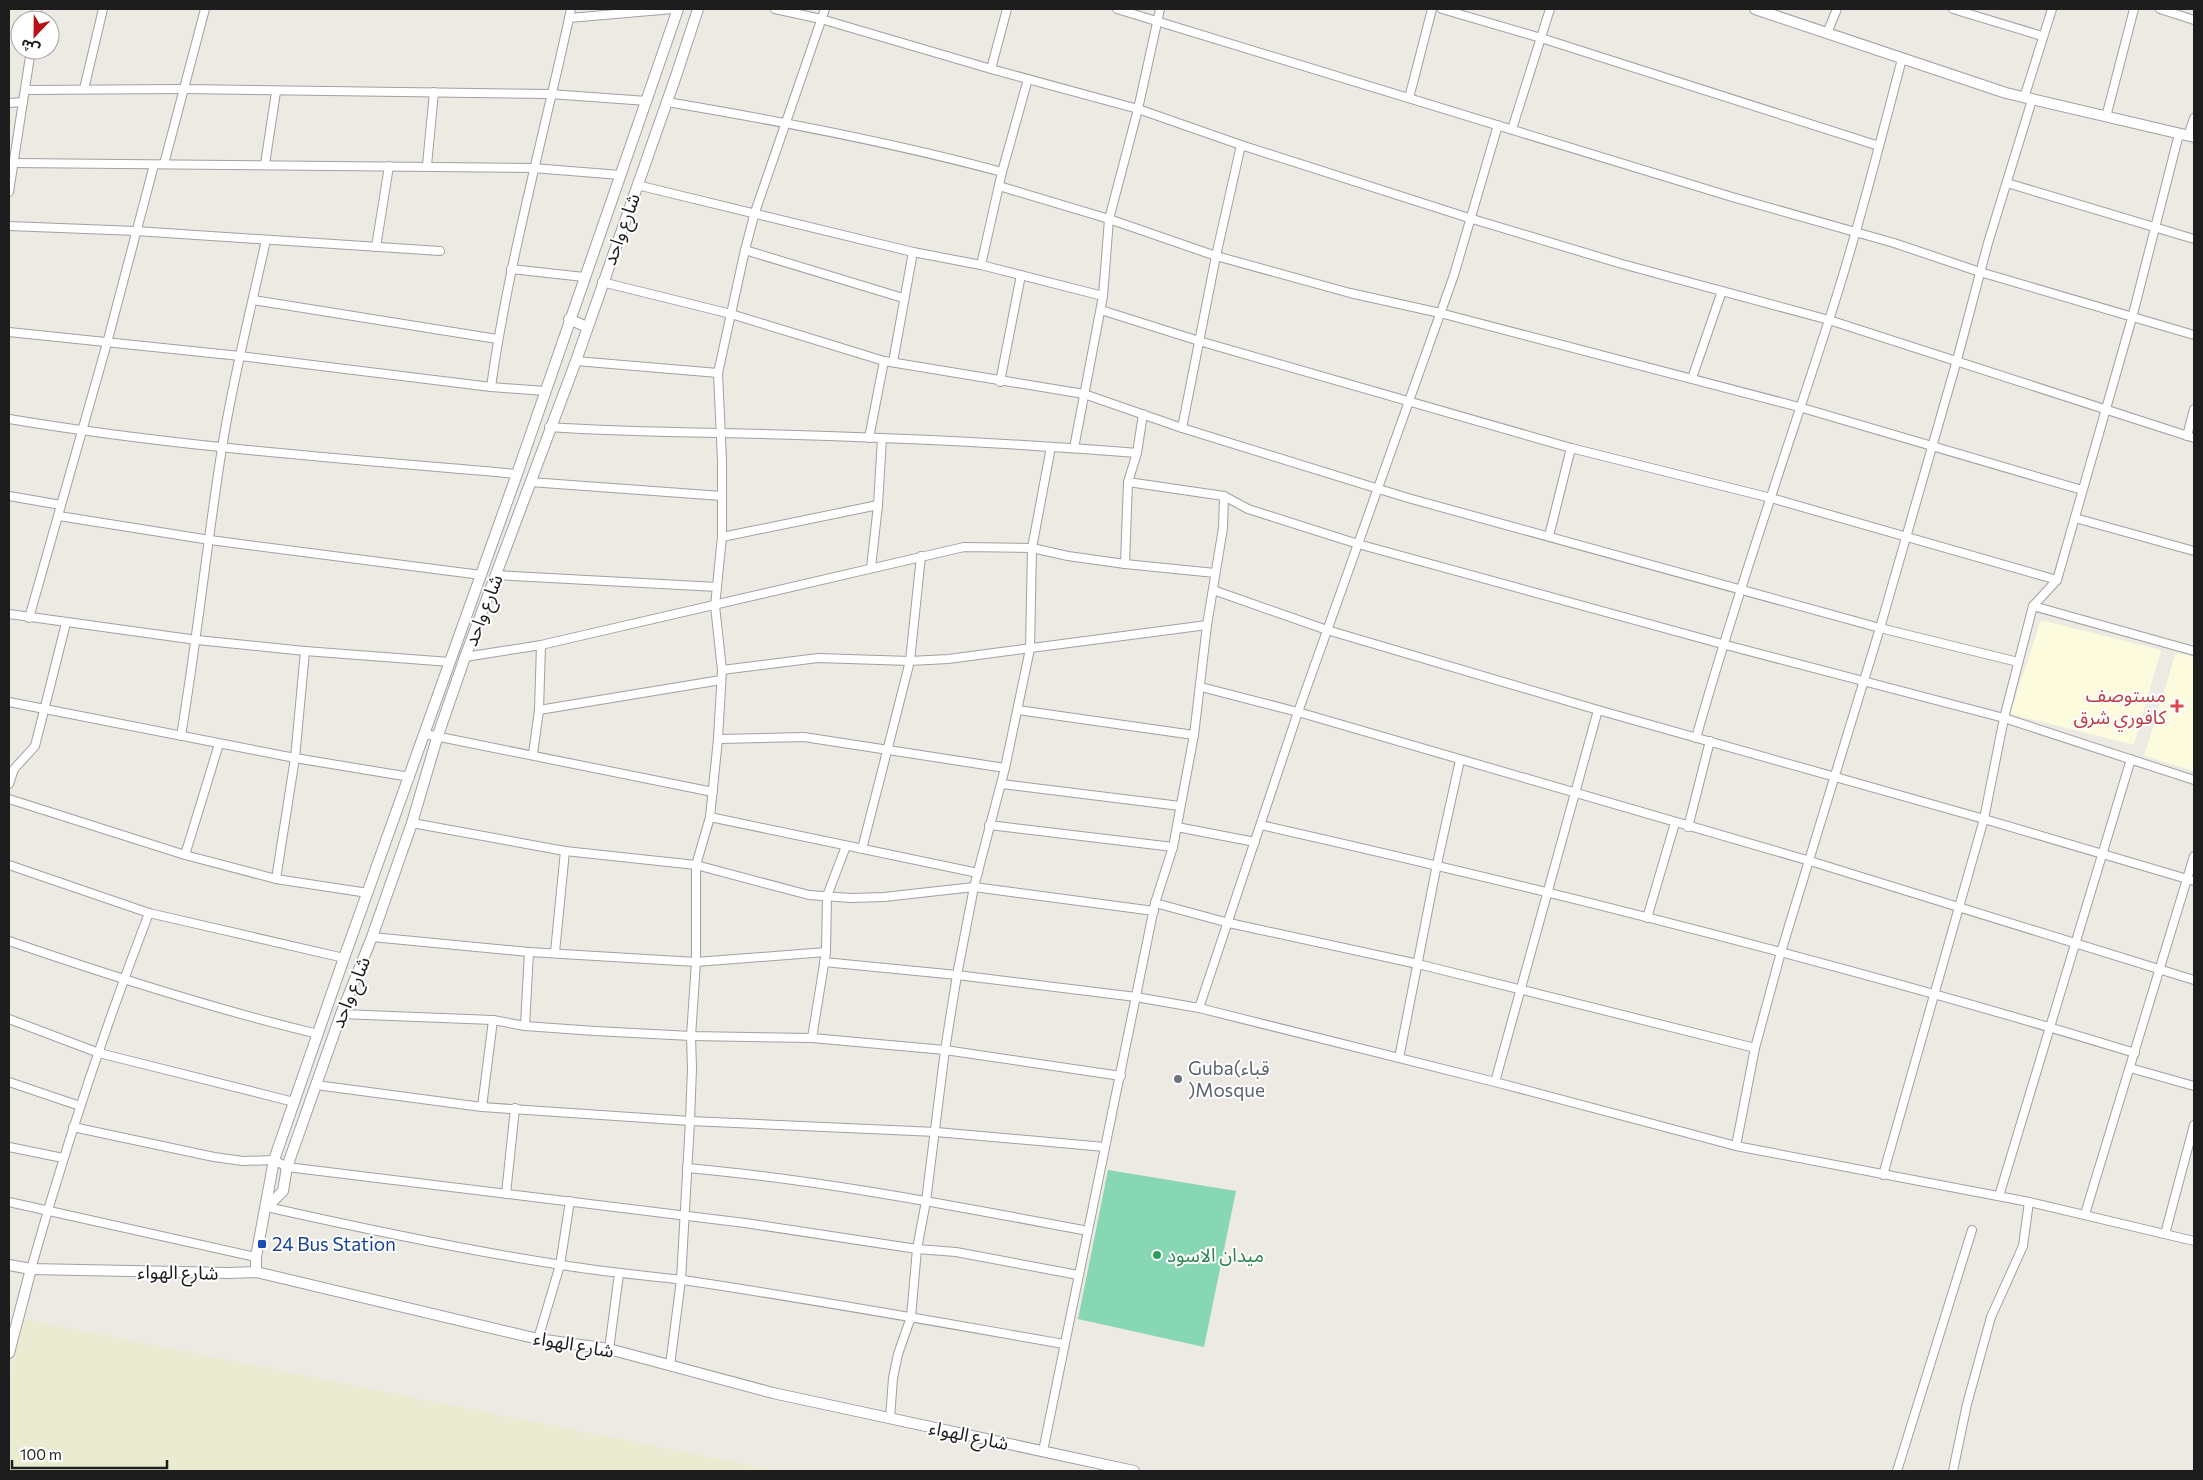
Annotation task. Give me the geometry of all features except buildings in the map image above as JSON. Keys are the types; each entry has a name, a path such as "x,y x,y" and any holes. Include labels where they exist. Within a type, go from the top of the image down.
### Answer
{"street":[{"path":"84,89 103,9"},
{"path":"164,164 205,9"},
{"path":"490,387 497,339 511,269 570,9"},
{"path":"569,18 673,9"},
{"name":"شارع واحد","path":"256,1272 256,1258 267,1207 274,1160 517,474 569,319 678,9"},
{"name":"شارع واحد","path":"267,1207 284,1191 287,1168 341,1014 372,936 412,823 437,738 465,657 576,361 698,9"},
{"path":"774,9 821,19 991,69 1138,109 1241,145 1469,218 1622,264 1829,320 2191,437 2194,409"},
{"path":"670,1365 681,1280 683,1217 690,1121 691,1036 696,962 696,866 710,818 718,739 722,670 715,606 722,536 722,461 718,373 755,212 825,9"},
{"path":"991,69 1007,9"},
{"path":"1117,9 1732,197 1855,232 1980,272 2194,335"},
{"path":"1074,448 1101,310 1109,219 1138,109 1160,9"},
{"path":"1408,98 1432,9"},
{"path":"1442,9 1541,38 1879,146"},
{"path":"1512,129 1550,9"},
{"path":"1755,9 2028,99 2187,135"},
{"path":"1828,33 1837,9"},
{"path":"1953,9 2042,36"},
{"path":"1736,1146 1755,1048 1782,952 1880,628 1905,535 1933,446 1980,272 2008,183 2042,36 2052,9"},
{"path":"2106,117 2134,9"},
{"path":"2160,9 2194,20"},
{"path":"1696,738 1722,644 1829,320 1902,59"},
{"path":"9,192 30,60"},
{"path":"981,265 1002,172 1028,79"},
{"path":"26,90 183,89 276,92 434,92 550,94 647,100"},
{"path":"265,164 276,92"},
{"path":"427,165 434,92"},
{"path":"9,103 23,102"},
{"path":"666,102 787,122 914,149 1002,172"},
{"path":"1882,1174 1984,819 2004,718 2033,606 2057,580 2082,490 2107,411 2156,228 2194,118"},
{"path":"1199,1008 1298,712 1454,275 1469,218 1498,125"},
{"path":"1182,428 1216,256 1241,145"},
{"path":"13,163 427,165 533,168 620,175"},
{"path":"29,618 107,343 154,165"},
{"path":"376,247 389,166"},
{"path":"2008,183 2194,239"},
{"path":"637,185 755,212 913,252 981,265 1103,296"},
{"path":"999,186 1109,219 1216,256 1373,299 1440,313 1692,378 1799,407 2082,490"},
{"path":"9,226 136,231 440,251"},
{"path":"181,736 197,640 222,448 266,240"},
{"path":"745,250 903,298"},
{"path":"893,362 903,298 913,252"},
{"path":"511,269 584,277"},
{"path":"1000,382 1021,275"},
{"path":"602,282 731,314 884,361 1000,382 1084,394 1182,428 1377,489 1880,628 2018,662"},
{"path":"1692,378 1722,290"},
{"path":"253,300 497,339"},
{"path":"1101,310 1199,341 1571,448 1771,498 2057,580"},
{"path":"569,319 587,327"},
{"path":"9,332 240,356 545,392"},
{"path":"576,361 718,373"},
{"path":"869,438 884,361"},
{"path":"1125,564 1128,482 1137,453 1143,414"},
{"path":"9,419 82,431 222,448 517,474"},
{"path":"550,427 622,432 882,438 1137,453"},
{"path":"872,568 882,438"},
{"path":"890,1418 893,1378 898,1354 911,1317 917,1249 926,1201 945,1050 957,975 974,888 989,825 1006,768 1030,650 1032,548 1051,447"},
{"path":"1549,536 1571,448"},
{"path":"530,482 722,496"},
{"path":"1128,482 1224,496 1248,509 1358,544 1722,644 2004,718 2194,780"},
{"path":"9,496 61,505"},
{"path":"1043,1451 1154,907 1173,847 1201,687 1207,625 1223,528 1224,496"},
{"path":"722,536 878,505"},
{"path":"59,516 210,540 481,575"},
{"path":"2075,518 2194,551"},
{"path":"465,657 541,645 715,606 921,556 964,548 1032,548 1068,556 1125,564 1215,572"},
{"path":"862,849 910,661 921,556"},
{"path":"496,575 717,587"},
{"path":"1213,590 1327,630 1598,710 1835,776 2191,880"},
{"path":"2033,606 2194,651"},
{"path":"9,614 197,640 304,651 450,662"},
{"path":"9,784 14,770 35,746 66,623"},
{"path":"722,670 812,658 910,661 948,659 1030,650 1207,625"},
{"path":"533,754 539,710 541,645"},
{"path":"276,879 295,758 304,651"},
{"path":"539,710 721,680"},
{"path":"1201,687 1298,712 1810,861 2194,980"},
{"path":"9,702 219,744 410,777"},
{"path":"1018,710 1194,735"},
{"path":"1495,1082 1598,710"},
{"path":"425,734 437,738 533,754 712,792"},
{"path":"718,739 804,737 1006,768"},
{"path":"1688,827 1710,741"},
{"path":"184,855 219,744"},
{"path":"1999,1196 2131,759"},
{"path":"1399,1058 1437,864 1460,760"},
{"path":"1002,784 1180,806"},
{"path":"9,799 184,855 276,879 368,893"},
{"path":"710,818 978,873"},
{"path":"412,823 566,851 696,866 809,895 884,897 974,888 1154,907 1418,964 1755,1048"},
{"path":"1647,918 1675,823"},
{"path":"989,825 1173,847"},
{"path":"1260,825 1437,864 1782,952 2051,1027 2135,1053"},
{"path":"1176,827 1255,842"},
{"path":"812,1038 826,952 827,896 846,846"},
{"path":"555,952 566,851"},
{"path":"2086,1214 2130,1068 2191,880 2194,856"},
{"path":"9,864 149,913 344,958"},
{"path":"9,1353 47,1210 63,1158 123,981 149,913"},
{"path":"372,936 529,952 555,952 696,962 826,952"},
{"path":"9,941 123,981 232,1013 318,1034"},
{"path":"525,1026 529,952"},
{"path":"824,962 957,975 1136,997 1199,1008 1495,1082 1736,1146 2029,1202 2194,1241"},
{"path":"341,1014 493,1020 525,1026 691,1036 812,1038 945,1050 1121,1076"},
{"path":"9,1019 99,1053 294,1102"},
{"path":"482,1106 493,1020"},
{"path":"2130,1068 2194,1086"},
{"path":"9,1082 80,1106"},
{"path":"316,1085 482,1106 690,1121 936,1132 1105,1147"},
{"path":"506,1194 515,1108"},
{"path":"2164,1234 2194,1125"},
{"path":"73,1127 214,1157 243,1161 274,1160 287,1168 570,1201 917,1249 956,1252 1078,1275"},
{"path":"9,1147 63,1158"},
{"path":"687,1168 747,1174 926,1201 1088,1231"},
{"path":"538,1339 560,1265 570,1201"},
{"path":"9,1202 256,1258"},
{"path":"1953,1471 1967,1404 1991,1317 2023,1246 2029,1202"},
{"path":"267,1207 400,1237 560,1265 618,1274 681,1280 1064,1344"},
{"path":"1897,1471 1972,1230"},
{"name":"شارع الهواء","path":"9,1265 31,1269 256,1272 538,1339 609,1349 773,1393 1134,1471"},
{"path":"609,1349 618,1274"}],"shaded area":[{"path":"2041,620 2161,650 2134,745 2010,714"},
{"name":"مستوصف كافوري شرق","path":"2176,652 2194,657 2194,771 2144,756"},
{"path":"24,1319 778,1471 9,1471 9,1381"}],"green space":[{"name":"ميدان الاسود","path":"1108,1170 1236,1191 1204,1347 1078,1319"}],"place":[{"name":"مستوصف كافوري شرق","path":"2177,706"},
{"name":"Guba(قباء )Mosque","path":"1178,1079"},
{"name":"24 Bus Station","path":"262,1244"},
{"name":"ميدان الاسود","path":"1157,1255"}]}
